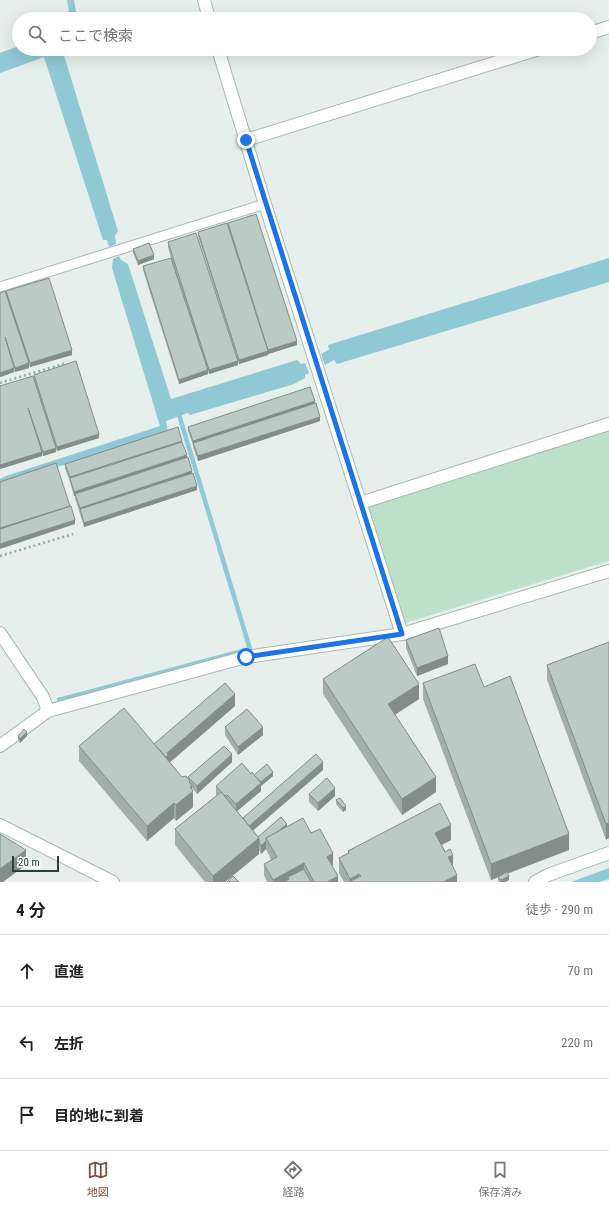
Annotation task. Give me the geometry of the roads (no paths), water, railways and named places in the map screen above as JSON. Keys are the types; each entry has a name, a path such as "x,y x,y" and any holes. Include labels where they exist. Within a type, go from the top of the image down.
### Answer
{"street":[{"path":"204,0 207,12"},
{"path":"597,31 609,27"},
{"path":"220,56 265,204 402,634"},
{"path":"246,140 516,56"},
{"path":"360,503 609,424"},
{"path":"0,746 48,711 246,657 402,634 609,571"},
{"path":"0,633 42,697 48,711"},
{"path":"0,825 113,882"},
{"path":"535,882 548,875 609,853"}],"lane":[{"path":"0,287 265,204"}],"water":[{"path":"67,0 74,0 76,12 68,12"},
{"path":"12,49 12,56 64,56 118,231 115,236 116,244 109,247 107,240 103,240 44,57 0,73 0,53"},
{"path":"119,256 121,260 128,264 171,399 297,360 301,364 305,363 309,373 305,375 305,378 294,384 190,415 188,413 166,421 168,432 0,485 0,479 6,476 160,426 112,268 113,259"},
{"path":"609,258 609,282 337,364 334,360 325,365 321,354 329,350 328,345"},
{"path":"609,868 609,879 599,882 571,882"}],"waterway":[{"path":"59,700 250,649 179,415"}]}
